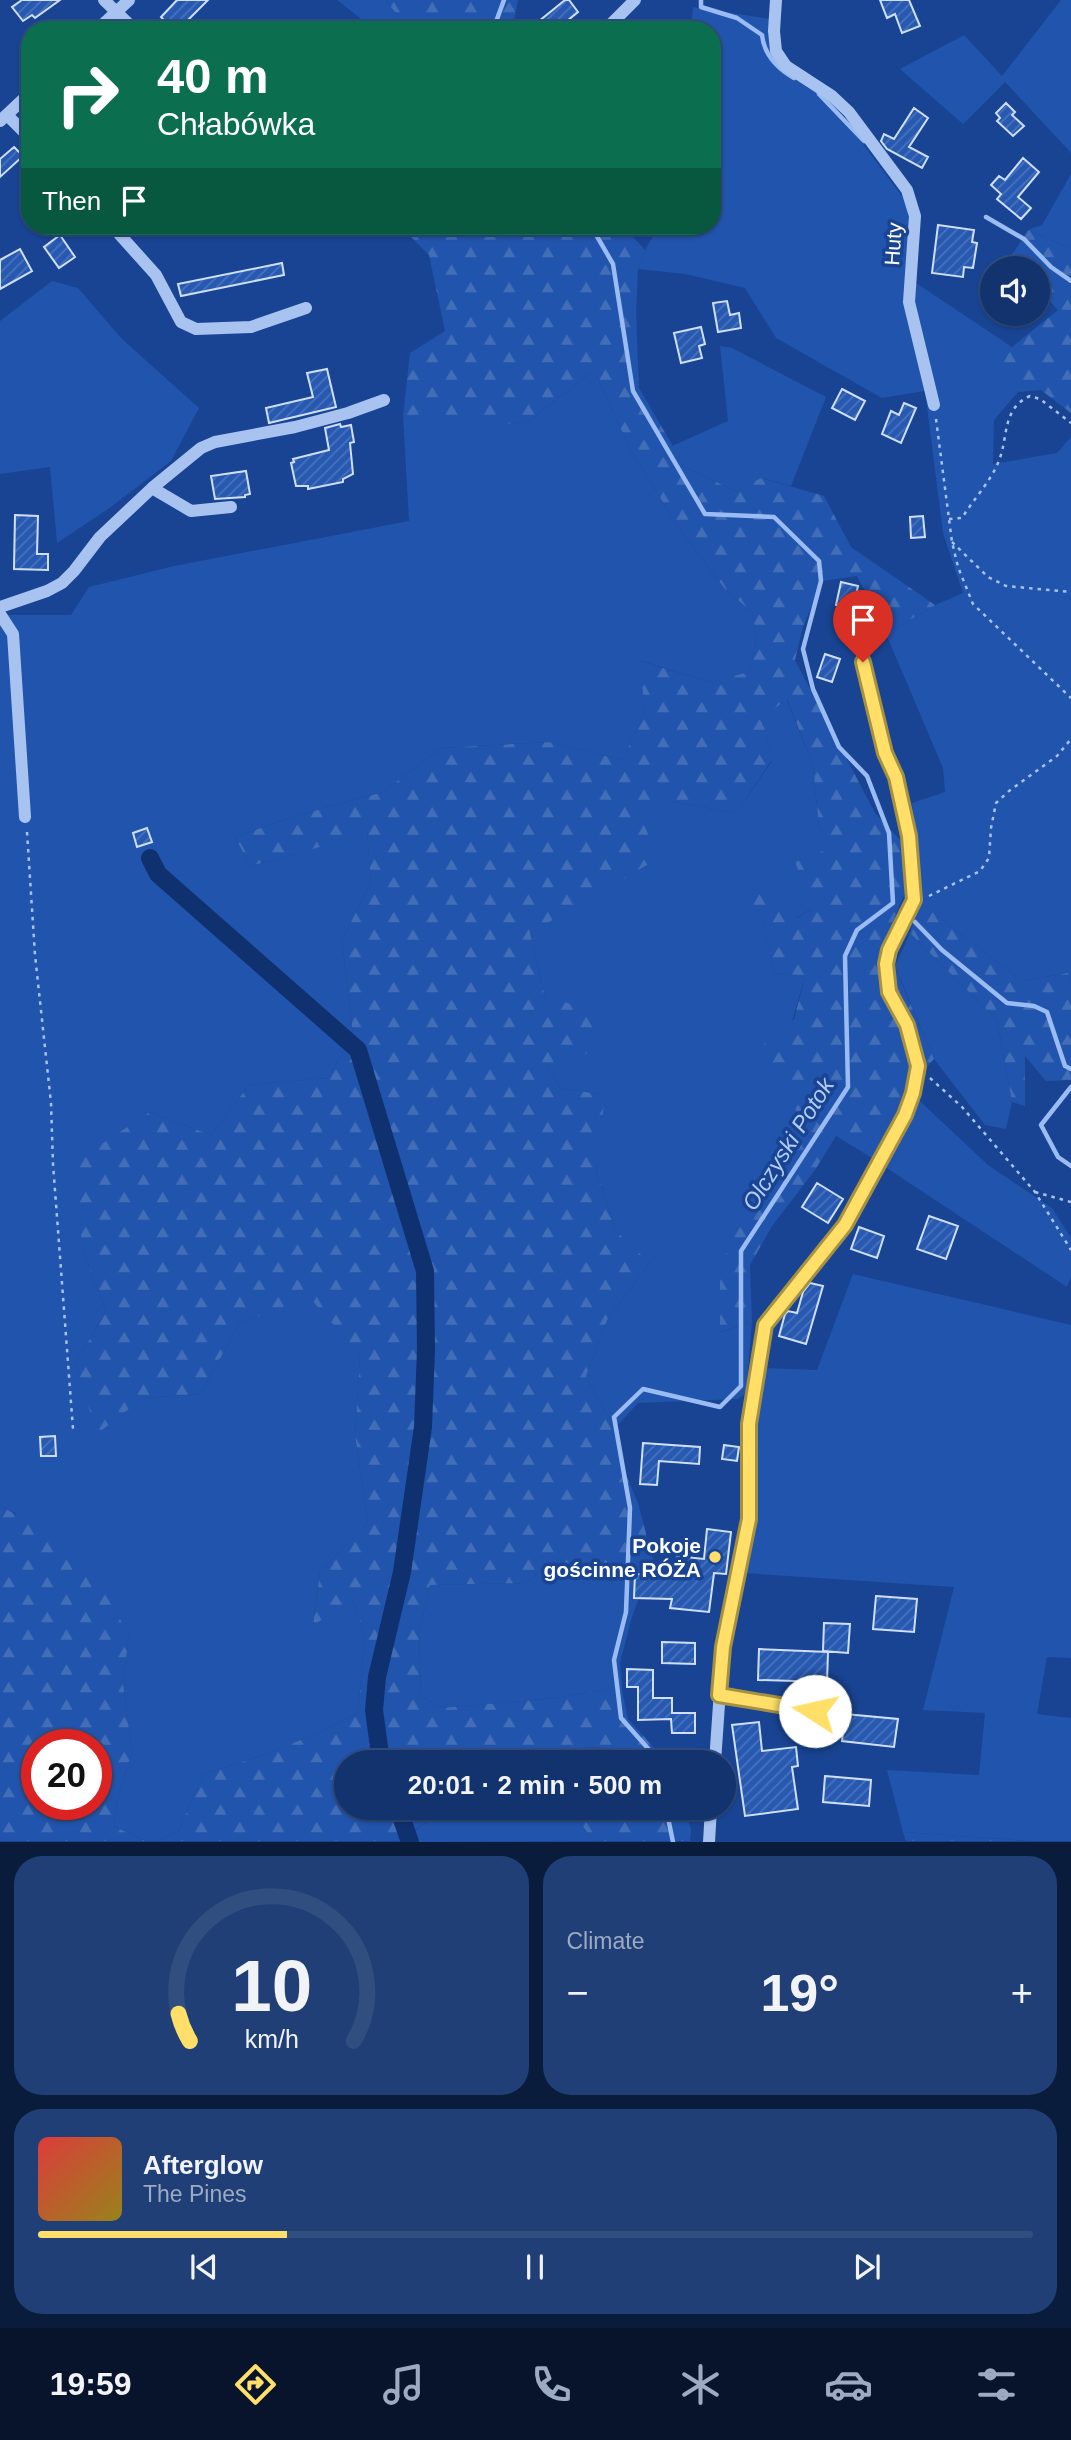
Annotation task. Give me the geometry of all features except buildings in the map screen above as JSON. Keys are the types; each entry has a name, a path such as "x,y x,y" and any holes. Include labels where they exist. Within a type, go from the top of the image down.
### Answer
{"street":[{"path":"104,0 124,21"},
{"path":"107,21 129,0"},
{"path":"614,21 635,0"},
{"name":"Huty","path":"776,0 776,51 786,66 832,96 849,112 906,190 915,216 909,302 934,405"},
{"path":"21,102 4,118 21,131"},
{"path":"120,235 156,275 181,322 196,329 251,327 306,308"},
{"path":"0,607 62,583 100,537 152,488 201,448 215,442 295,427 384,400"},
{"path":"152,488 191,511 231,507"},
{"path":"0,614 13,634 25,817"},
{"path":"716,1750 723,1647 749,1519 749,1424 765,1325 845,1225 905,1115 918,1066 907,1025 889,992 886,964 889,950 914,900 909,836 896,777 885,753 863,662"},
{"path":"719,1695 815,1711"},
{"path":"709,1842 710,1820"}],"path":[{"path":"949,519 962,518 999,462 1009,419 1019,401 1030,396 1040,399 1071,423"},
{"path":"934,405 952,542 958,567 973,604 1071,698"},
{"path":"952,542 988,577 1006,586 1071,592"},
{"path":"914,900 934,894 980,871 989,858 990,828 996,803 1057,756 1071,739"},
{"path":"25,817 51,1103 53,1164 73,1429"},
{"path":"918,1066 962,1107 1035,1192 1071,1250"},
{"path":"1035,1192 1071,1202"}],"green space":[{"path":"337,0 385,0 402,21 364,21"},
{"path":"385,0 518,0 514,21 402,21"},
{"path":"1061,0 1071,0 1071,153 1005,82 963,124 900,69 964,35 1002,76"},
{"path":"693,7 770,19 775,53 831,101 907,203 916,283 1012,347 992,369 1018,392 994,420 993,464 1057,453 1071,437 1071,983 1068,973 1022,981 919,902 920,867 912,803 945,792 943,768 886,634 935,605 963,593 943,533 925,391 882,398 776,338 745,288 685,274 638,269 654,235 721,235 721,21 692,21","holes":["906,297 916,306 935,389"]},
{"path":"1071,174 1071,249 1028,230 1042,225"},
{"path":"1028,230 1071,249 1071,413 1041,390 1018,392 991,369 1038,326 1050,326 1050,316 1058,310 1050,302 1050,256 1012,256"},
{"path":"409,235 631,235 645,250 638,269 636,313 639,388 685,467 735,491 761,478 824,496 851,547 935,605 886,634 857,576 822,581 803,627 795,660 875,813 905,845 905,893 884,942 934,1059 907,1090 864,1153 836,1136 815,1170 772,1226 750,1265 752,1322 720,1332 720,1274 738,1212 803,1120 774,1079 764,1043 794,1019 805,977 774,973 763,918 731,897 766,881 797,918 813,908 795,862 835,846 819,827 813,765 787,699 762,718 772,760 736,813 669,801 633,801 659,858 530,933 545,997 605,1013 592,1052 547,1065 560,1088 605,1095 596,1170 616,1231 650,1263 608,1318 586,1376 614,1429 621,1463 638,1503 653,1560 612,1564 549,1562 527,1583 430,1585 419,1633 421,1696 442,1708 556,1698 608,1689 623,1695 628,1719 656,1750 609,1750 603,1747 551,1750 334,1750 334,1820 429,1820 400,1841 158,1841 179,1831 203,1774 282,1748 358,1713 365,1635 353,1601 313,1625 320,1572 368,1523 355,1435 360,1355 309,1297 240,1323 200,1394 143,1398 97,1434 75,1364 106,1312 82,1247 76,1161 150,1112 211,1135 249,1085 328,1078 353,1035 342,940 371,882 367,832 250,866 235,837 292,817 383,792 441,748 549,742 622,760 645,714 640,661 710,682 749,672 756,640 753,613 725,589 681,531 630,449 594,370 525,424 403,416 410,353 445,331 429,255"},
{"path":"52,281 78,288 122,339 199,408 171,461 111,507 57,543 50,467 0,474 0,321"},
{"path":"720,346 732,348 826,397 791,486 761,478 735,491 685,467 672,446 728,421"},
{"path":"594,370 630,449 681,531 725,589 753,613 756,640 749,673 710,682 641,661 645,714 622,760 549,742 441,748 383,792 292,817 235,837 250,866 367,831 371,882 342,940 353,1035 328,1078 249,1085 211,1135 150,1112 82,1247 106,1312 75,1364 97,1433 143,1398 200,1394 240,1323 309,1296 360,1355 355,1435 368,1523 320,1572 313,1624 353,1601 365,1635 358,1713 282,1748 203,1774 179,1831 158,1841 146,1841 113,1826 119,1792 132,1752 123,1683 129,1635 15,1513 0,1506 0,615 71,615 89,587 174,566 409,521 403,416 525,424"},
{"path":"786,698 813,765 819,827 836,846 813,908 796,918 763,917 774,973 805,977 775,1079 803,1120 738,1212 721,1332 752,1322 746,1393 738,1399 638,1403 614,1429 586,1376 608,1318 650,1263 616,1231 596,1170 604,1095 560,1088 547,1065 545,997 530,933 574,906 632,801 669,801 736,813 772,761 762,718"},
{"path":"919,902 1022,981 1068,973 1071,983 1071,1080 1046,1081 1025,1056 1025,1106 1012,1102 997,1020 910,933"},
{"path":"910,933 997,1020 1012,1102 1006,1129 985,1125 934,1059 895,966"},
{"path":"907,1089 988,1165 1052,1208 1071,1238 1071,1276 1067,1287 864,1153"},
{"path":"853,1274 1071,1325 1071,1658 1047,1657 1037,1714 1071,1718 1071,1841 1028,1841 903,1832 887,1770 979,1775 985,1713 923,1710 954,1587 744,1573 752,1431 764,1368 817,1370"},
{"path":"0,1506 56,1535 92,1570 129,1635 123,1683 132,1752 119,1792 113,1826 146,1841 0,1841"},
{"path":"653,1560 632,1617 620,1663 623,1695 608,1689 556,1698 442,1708 421,1696 419,1633 430,1585 527,1583 549,1562 612,1564"},
{"path":"603,1747 609,1750 551,1750"},
{"path":"429,1820 578,1820 594,1841 400,1842"},
{"path":"578,1820 688,1820 691,1829 690,1841 594,1841"},
{"path":"903,1832 1028,1841 906,1841"}],"waterway":[{"name":"Olczyski Potok","path":"496,21 504,0"},
{"path":"701,0 701,7 737,18 762,35 772,60 794,78"},
{"path":"819,94 864,141"},
{"path":"986,217 1024,239 1051,267 1071,281"},
{"name":"Olczyski Potok","path":"596,235 613,264 633,391 705,514 774,517 819,561 821,581 803,649 813,689 839,747 867,776 889,833 893,903 857,930 845,956 848,1087 741,1251 741,1386 720,1407 643,1389 614,1417 630,1508 626,1612 614,1660 621,1718 649,1750"},
{"path":"150,858 158,874 358,1050 425,1271 423,1427 402,1572 377,1677 374,1710 379,1750"},
{"path":"915,922 942,950 1007,1003 1034,1006 1047,1012 1065,1066 1071,1069"},
{"path":"1071,1087 1041,1125 1058,1157 1071,1166"},
{"path":"402,1820 410,1842"},
{"name":"Olczyski Potok","path":"668,1820 673,1842"}],"place":[{"name":"Pokoje gościnne RÓŻA","path":"715,1557"}],"route":[{"path":"815,1711 719,1695 723,1647 749,1519 749,1424 765,1325 845,1225 905,1115 918,1066 907,1025 889,992 886,964 889,950 914,900 909,836 896,777 885,753 863,662"}]}
